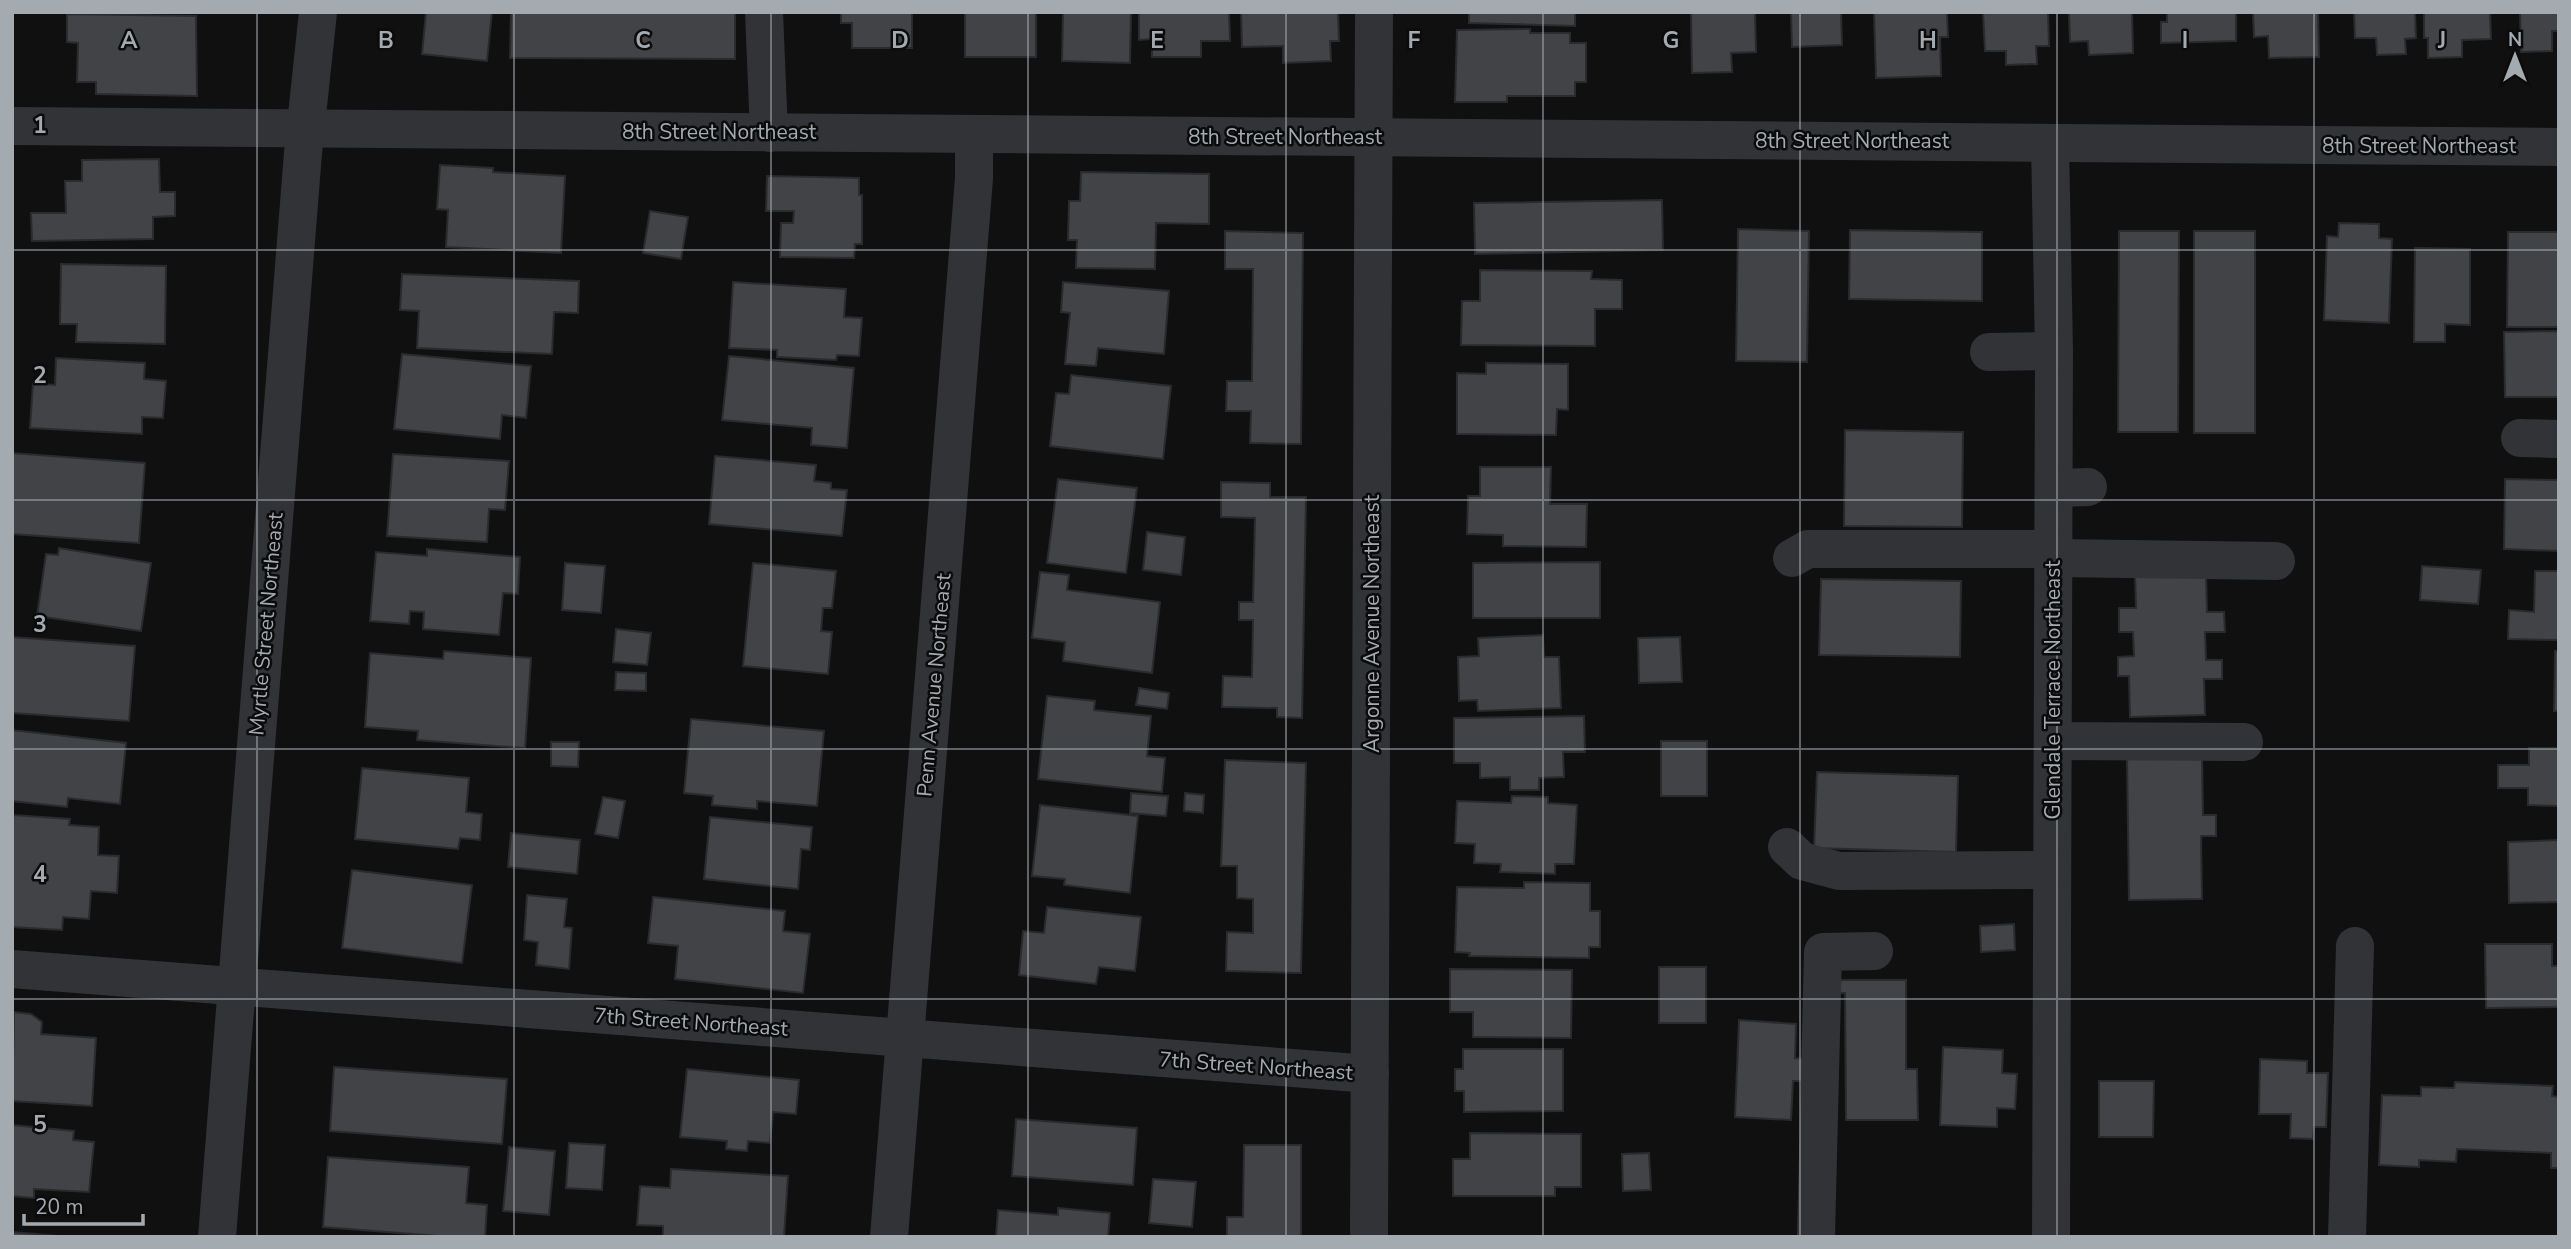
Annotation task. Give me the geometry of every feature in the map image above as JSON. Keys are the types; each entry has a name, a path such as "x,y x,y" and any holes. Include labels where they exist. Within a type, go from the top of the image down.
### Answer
{"street":[{"name":"Myrtle Street Northeast","path":"217,1237 305,129 318,12"},
{"path":"764,12 769,133"},
{"name":"Argonne Avenue Northeast","path":"1369,1237 1374,12"},
{"name":"8th Street Northeast","path":"12,126 2559,147"},
{"name":"Penn Avenue Northeast","path":"889,1237 974,178 974,134"},
{"name":"Glendale Terrace Northeast","path":"2050,143 2054,351 2071,488 2054,554 2051,1237"},
{"path":"1989,352 2054,351"},
{"path":"2520,438 2559,439"},
{"path":"1792,558 1808,549 2276,561"},
{"path":"2053,741 2244,742"},
{"path":"1787,847 1802,861 1839,871 2052,870"},
{"path":"2347,1237 2355,946"},
{"path":"1816,1237 1823,952 1874,951"},
{"name":"7th Street Northeast","path":"12,969 1370,1074"}],"building":[{"path":"426,12 492,12 487,61 422,54"},
{"path":"511,12 735,12 735,59 510,58"},
{"path":"841,12 912,12 912,48 852,48 852,23 841,23"},
{"path":"965,12 1036,12 1036,57 965,57"},
{"path":"1063,12 1131,12 1130,63 1062,61"},
{"path":"1139,12 1229,12 1230,41 1201,41 1201,57 1152,57 1152,39 1139,40"},
{"path":"1241,12 1338,12 1339,41 1330,41 1331,61 1283,63 1283,46 1242,47"},
{"path":"1469,12 1575,12 1575,26 1469,23"},
{"path":"1691,12 1755,12 1756,52 1731,53 1732,72 1692,73"},
{"path":"1791,12 1841,12 1842,45 1792,47"},
{"path":"1874,12 1947,12 1948,37 1940,37 1941,76 1876,78"},
{"path":"1983,12 2048,12 2049,46 2036,46 2037,64 2006,65 2006,51 1985,51"},
{"path":"2069,12 2132,12 2133,53 2089,55 2088,41 2070,42"},
{"path":"2167,12 2236,12 2236,41 2161,43 2161,22 2167,22"},
{"path":"2253,12 2318,12 2319,57 2269,58 2268,36 2254,37"},
{"path":"2354,12 2415,12 2416,38 2405,39 2406,54 2377,55 2376,38 2355,38"},
{"path":"2424,12 2490,12 2491,39 2462,40 2462,57 2428,58 2428,38 2424,38"},
{"path":"2520,12 2559,12 2559,31 2552,31 2552,51 2521,52"},
{"path":"67,14 196,16 197,96 96,94 96,82 77,82 78,43 67,42"},
{"path":"1530,29 1530,33 1570,33 1570,43 1586,43 1586,82 1575,82 1575,96 1507,96 1507,102 1455,102 1457,30"},
{"path":"159,159 160,192 175,192 175,216 153,217 153,239 32,241 31,213 66,213 65,181 82,181 82,160"},
{"path":"440,165 493,168 493,172 565,176 561,253 446,247 448,210 437,209"},
{"path":"1081,172 1209,174 1209,224 1156,223 1155,269 1076,268 1077,240 1068,240 1069,201 1080,201"},
{"path":"767,176 859,178 859,195 862,195 862,244 855,244 854,258 780,257 781,223 793,223 794,211 766,211"},
{"path":"1662,200 1663,250 1475,254 1474,203"},
{"path":"650,211 688,217 681,259 643,253"},
{"path":"2339,223 2379,224 2379,238 2392,239 2389,323 2324,320 2327,236 2338,237"},
{"path":"1738,229 1809,231 1807,362 1736,361"},
{"path":"1850,230 1982,232 1982,301 1849,299"},
{"path":"1225,231 1303,233 1301,444 1250,443 1251,411 1226,411 1227,381 1252,381 1253,269 1225,269"},
{"path":"2119,231 2179,231 2178,432 2118,432"},
{"path":"2194,231 2255,231 2255,433 2194,433"},
{"path":"2508,232 2559,232 2559,327 2507,327"},
{"path":"2415,248 2470,249 2470,325 2445,324 2445,342 2414,342"},
{"path":"61,264 166,266 165,344 76,342 77,324 60,324"},
{"path":"1480,270 1592,271 1591,279 1622,280 1622,309 1595,309 1595,346 1461,345 1462,301 1480,301"},
{"path":"402,274 579,281 578,313 554,312 552,354 417,348 419,311 400,310"},
{"path":"733,282 846,289 844,317 862,318 859,356 837,355 836,360 777,357 777,350 729,348"},
{"path":"1063,282 1169,291 1164,354 1098,348 1096,366 1065,364 1070,313 1061,312"},
{"path":"2559,331 2559,397 2505,397 2504,332"},
{"path":"402,354 531,366 526,418 502,415 500,439 394,429"},
{"path":"729,356 854,368 847,448 811,445 812,428 722,420"},
{"path":"56,358 145,363 144,379 166,381 163,418 142,417 142,434 30,428 33,383 55,385"},
{"path":"1486,363 1568,364 1568,410 1557,409 1556,435 1457,434 1457,373 1486,374"},
{"path":"1071,375 1171,386 1163,459 1050,446 1056,393 1069,394"},
{"path":"1845,430 1963,432 1962,527 1844,526"},
{"path":"12,453 145,463 139,543 12,534"},
{"path":"393,454 509,461 505,510 489,509 487,542 387,536"},
{"path":"715,456 816,465 814,481 831,483 831,489 847,490 842,536 709,524"},
{"path":"1480,467 1551,467 1550,504 1587,504 1586,547 1503,546 1503,535 1467,534 1468,496 1480,496"},
{"path":"1058,479 1137,488 1126,573 1047,563"},
{"path":"2505,479 2559,480 2559,551 2504,549"},
{"path":"1221,482 1270,483 1270,497 1306,497 1302,718 1277,717 1277,708 1222,707 1223,676 1252,677 1253,620 1239,620 1239,602 1253,602 1255,518 1221,517"},
{"path":"1147,532 1185,537 1181,575 1143,570"},
{"path":"59,548 151,563 141,631 37,616 46,554 58,555"},
{"path":"427,549 520,557 518,594 503,593 499,635 423,629 424,612 410,611 409,624 370,621 376,552 427,556"},
{"path":"1600,562 1600,618 1473,618 1473,563"},
{"path":"565,563 605,566 601,613 562,610"},
{"path":"753,563 836,571 832,608 823,608 821,631 832,632 828,674 743,666"},
{"path":"2422,566 2481,570 2478,604 2420,600"},
{"path":"2535,571 2559,571 2559,640 2508,639 2509,610 2534,612"},
{"path":"1040,572 1069,575 1067,590 1160,602 1152,673 1063,661 1065,642 1032,638"},
{"path":"2206,573 2207,612 2224,612 2225,632 2205,632 2206,660 2222,660 2222,679 2204,679 2205,715 2130,717 2129,676 2118,676 2118,657 2134,656 2133,632 2119,632 2119,608 2136,608 2135,574"},
{"path":"1821,579 1961,581 1960,657 1819,655"},
{"path":"616,629 651,633 647,665 613,662"},
{"path":"1543,635 1544,657 1559,657 1561,708 1478,711 1477,700 1459,701 1458,657 1479,656 1478,638"},
{"path":"12,637 135,646 129,721 12,713"},
{"path":"1680,637 1682,682 1639,683 1638,638"},
{"path":"444,651 531,658 525,748 417,740 418,731 365,727 370,653 443,659"},
{"path":"2555,651 2559,651 2559,711 2554,711"},
{"path":"616,672 646,673 646,691 615,690"},
{"path":"1139,688 1169,693 1167,709 1136,705"},
{"path":"1047,696 1095,701 1094,710 1151,716 1147,756 1165,758 1162,792 1038,779"},
{"path":"1584,716 1585,752 1563,752 1564,777 1539,778 1539,790 1510,790 1510,777 1480,778 1480,763 1454,763 1454,718"},
{"path":"691,719 824,731 817,806 757,801 757,809 712,805 713,796 684,793"},
{"path":"12,730 126,743 120,804 68,798 67,807 12,801"},
{"path":"1661,741 1707,741 1707,796 1661,796"},
{"path":"551,742 579,742 578,767 551,766"},
{"path":"2529,748 2559,748 2559,806 2528,805 2528,788 2498,788 2498,765 2529,765"},
{"path":"2202,757 2203,815 2216,815 2216,836 2201,836 2202,899 2129,900 2127,758"},
{"path":"1225,760 1306,763 1301,973 1226,971 1227,932 1253,933 1253,899 1237,898 1237,866 1221,866"},
{"path":"362,768 469,778 466,812 482,814 480,840 460,838 458,849 355,839"},
{"path":"1817,772 1958,776 1956,852 1814,848"},
{"path":"1131,793 1168,796 1166,816 1130,813"},
{"path":"1185,793 1204,795 1203,813 1184,811"},
{"path":"1512,796 1548,797 1548,803 1577,805 1574,864 1555,864 1555,874 1500,872 1501,864 1474,863 1475,844 1455,843 1457,801 1511,803"},
{"path":"603,797 625,801 618,838 595,834"},
{"path":"1040,805 1138,816 1130,893 1064,885 1065,879 1032,876"},
{"path":"13,815 70,819 69,825 99,827 98,855 119,856 117,893 91,891 89,919 63,917 62,930 12,927"},
{"path":"710,817 812,827 810,850 801,849 798,889 704,879"},
{"path":"511,833 580,840 577,874 508,867"},
{"path":"2559,840 2559,902 2509,903 2508,842"},
{"path":"352,870 472,885 462,963 342,948"},
{"path":"1524,882 1590,883 1590,911 1600,911 1600,947 1589,947 1589,958 1469,956 1470,953 1455,952 1457,887 1524,888"},
{"path":"527,895 567,899 564,927 572,928 569,969 536,965 538,942 524,940"},
{"path":"653,897 785,911 783,931 810,934 803,993 675,979 678,946 648,943"},
{"path":"1047,907 1141,917 1135,971 1099,967 1096,984 1019,975 1023,931 1044,933"},
{"path":"2014,924 2015,950 1981,952 1980,926"},
{"path":"2485,944 2552,944 2552,966 2559,966 2559,1007 2486,1008"},
{"path":"1659,967 1706,967 1706,1023 1659,1023"},
{"path":"1450,969 1572,970 1571,1038 1473,1037 1473,1012 1450,1012"},
{"path":"1837,980 1906,980 1906,1069 1917,1069 1918,1120 1846,1120 1845,993 1837,993"},
{"path":"14,1012 31,1014 42,1022 41,1034 96,1038 92,1106 12,1101"},
{"path":"1739,1020 1796,1024 1795,1058 1805,1059 1803,1081 1793,1081 1791,1120 1735,1117"},
{"path":"1943,1047 2003,1050 2002,1073 2017,1074 2015,1109 1997,1108 1997,1127 1940,1125"},
{"path":"1463,1049 1563,1049 1563,1111 1464,1112 1464,1091 1455,1091 1455,1069 1463,1069"},
{"path":"2260,1059 2307,1061 2307,1073 2328,1073 2326,1127 2314,1127 2313,1139 2290,1138 2291,1114 2259,1114"},
{"path":"334,1067 507,1079 502,1144 330,1131"},
{"path":"687,1069 799,1080 796,1114 773,1112 770,1143 748,1141 747,1151 726,1149 727,1141 680,1137"},
{"path":"2099,1081 2154,1081 2153,1137 2099,1137"},
{"path":"2455,1082 2553,1086 2552,1096 2559,1097 2559,1168 2551,1168 2551,1153 2457,1149 2456,1162 2419,1160 2419,1167 2379,1165 2382,1095 2421,1096 2421,1087 2454,1088"},
{"path":"1016,1119 1137,1128 1133,1185 1012,1176"},
{"path":"12,1125 74,1131 73,1140 94,1142 89,1192 34,1189 34,1198 12,1196"},
{"path":"1470,1133 1581,1134 1581,1187 1555,1187 1555,1196 1453,1196 1453,1159 1470,1159"},
{"path":"569,1143 605,1145 602,1190 566,1188"},
{"path":"1244,1145 1301,1145 1301,1237 1227,1237 1227,1217 1243,1217"},
{"path":"509,1147 555,1151 549,1215 503,1211"},
{"path":"1649,1153 1651,1190 1623,1191 1622,1154"},
{"path":"328,1157 469,1167 466,1203 487,1205 485,1237 323,1227"},
{"path":"671,1169 788,1176 784,1237 663,1237 663,1226 637,1225 640,1186 670,1188"},
{"path":"1153,1179 1196,1182 1192,1227 1149,1223"},
{"path":"1058,1208 1110,1213 1108,1237 996,1237 998,1210 1058,1215"},
{"path":"12,1232 70,1237 12,1237"}]}
